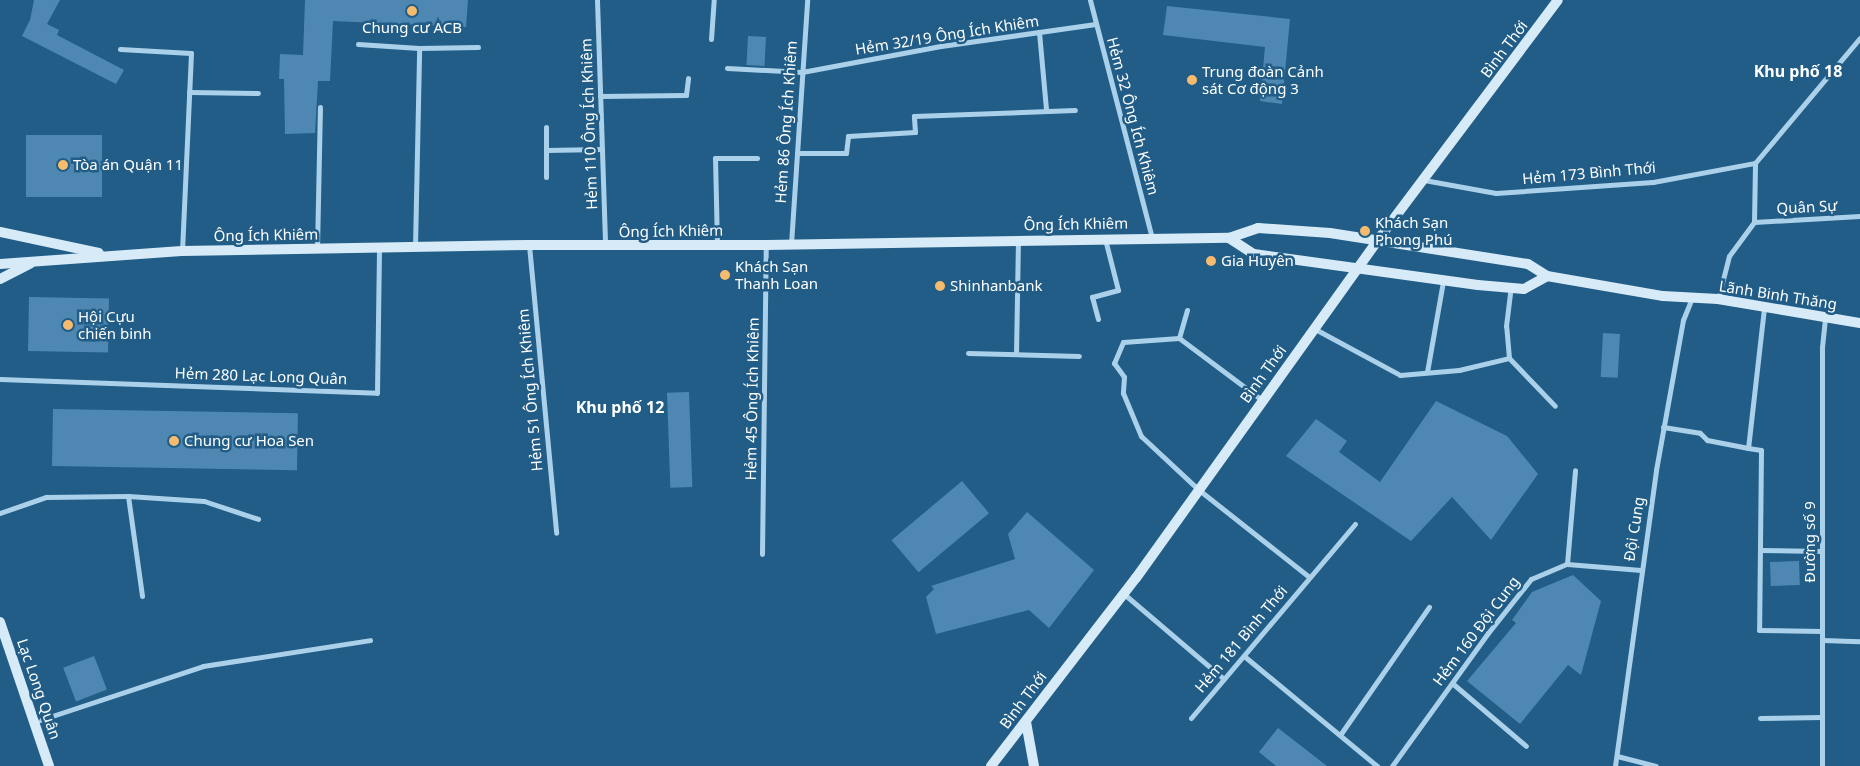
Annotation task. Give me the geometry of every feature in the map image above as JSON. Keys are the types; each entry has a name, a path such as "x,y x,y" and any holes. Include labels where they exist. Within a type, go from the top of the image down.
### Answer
{"main road":[{"name":"Bình Thới","path":"996,763 1124,594 1377,241 1558,0"},
{"name":"Ông Ích Khiêm","path":"0,264 182,251 414,248 529,244 606,246 791,245 1229,238 1258,228 1377,241"},
{"path":"0,232 113,256"},
{"path":"1229,238 1254,254 1443,280 1524,289 1547,276 1528,264 1377,241"},
{"path":"0,279 34,262"},
{"name":"Lãnh Binh Thăng","path":"1547,276 1692,298 1718,299 1860,323"},
{"name":"Lạc Long Quân","path":"0,622 49,766"},
{"path":"1026,722 1034,766"}],"street":[{"name":"Hẻm 110 Ông Ích Khiêm","path":"597,0 606,246"},
{"path":"710,39 714,0"},
{"name":"Hẻm 86 Ông Ích Khiêm","path":"791,245 807,0"},
{"name":"Hẻm 32 Ông Ích Khiêm","path":"1090,0 1152,238"},
{"name":"Hẻm 32/19 Ông Ích Khiêm","path":"726,68 802,72 1095,24"},
{"path":"1039,32 1046,110"},
{"path":"1718,299 1729,256 1754,222 1755,163 1860,38"},
{"path":"358,44 419,48 478,47"},
{"path":"120,48 190,53 182,251"},
{"path":"414,248 419,48"},
{"path":"600,96 686,96 688,78"},
{"path":"189,92 258,93"},
{"path":"317,249 320,107"},
{"path":"797,153 846,153 848,136 915,132 914,116 1075,110"},
{"path":"546,127 546,177"},
{"path":"546,150 602,149"},
{"path":"717,245 715,158 756,158"},
{"name":"Hẻm 173 Bình Thới","path":"1424,180 1496,193 1652,182 1755,163"},
{"name":"Quân Sự","path":"1754,222 1860,216"},
{"path":"1098,319 1092,296 1118,290 1104,239"},
{"path":"1016,354 1018,240"},
{"name":"Hẻm 51 Ông Ích Khiêm","path":"529,244 556,533"},
{"name":"Hẻm 45 Ông Ích Khiêm","path":"762,554 766,245"},
{"name":"Hẻm 280 Lạc Long Quân","path":"0,379 377,393 379,248"},
{"path":"1427,372 1443,280"},
{"path":"1511,288 1506,326 1509,358 1555,406"},
{"name":"Đội Cung","path":"1615,766 1641,570 1663,428 1683,320 1692,298"},
{"path":"1748,448 1764,308"},
{"path":"1179,338 1187,310"},
{"name":"Đường số 9","path":"1822,766 1822,347 1825,318"},
{"path":"1315,329 1400,375 1459,370 1509,358"},
{"path":"1262,400 1179,338 1123,342 1114,363 1124,377 1122,393 1141,436 1199,490 1310,577"},
{"path":"968,353 1079,356"},
{"path":"1663,428 1700,433 1707,440 1761,450 1759,630 1822,631"},
{"path":"1567,564 1575,470"},
{"path":"0,513 46,498 128,496 204,501 258,519"},
{"path":"128,496 142,596"},
{"name":"Hẻm 181 Bình Thới","path":"1191,718 1356,524"},
{"path":"1760,550 1822,551"},
{"name":"Hẻm 160 Đội Cung","path":"1392,766 1531,579 1567,564 1641,570"},
{"path":"1124,594 1224,679"},
{"path":"1340,735 1430,607"},
{"path":"34,722 203,666 370,640"},
{"path":"1822,640 1860,641"},
{"path":"1244,656 1377,766"},
{"path":"1452,683 1526,746"},
{"path":"1760,718 1822,717"},
{"path":"1617,756 1656,766"}],"building":[{"path":"34,0 60,0 47,24 59,30 57,35 124,70 116,84 22,36 30,20"},
{"path":"305,0 468,0 466,27 333,21 330,81 318,81 315,133 285,134 284,79 279,79 280,54 303,55"},
{"path":"1167,6 1290,19 1282,104 1260,101 1265,47 1163,35"},
{"path":"748,36 766,37 764,66 746,65"},
{"name":"Tòa án Quận 11","path":"26,135 102,135 102,197 26,197"},
{"name":"Hội Cựu chiến binh","path":"29,297 109,298 108,352 28,351"},
{"path":"1603,333 1620,334 1618,378 1601,377"},
{"path":"689,392 692,487 670,488 667,393"},
{"path":"1436,401 1507,436 1538,474 1491,540 1452,497 1411,541 1286,456 1316,419 1347,441 1339,452 1380,482"},
{"name":"Chung cư Hoa Sen","path":"53,409 298,413 297,470 52,466"},
{"path":"962,481 989,513 919,572 892,540"},
{"path":"1027,512 1094,570 1049,628 1029,610 936,634 926,597 934,589 931,586 1015,559 1008,534"},
{"path":"1799,561 1800,585 1771,586 1770,562"},
{"path":"1573,575 1601,601 1581,675 1568,665 1520,724 1467,681 1516,623 1512,620 1532,592"},
{"path":"94,656 107,690 76,701 63,668"},
{"path":"1278,728 1327,766 1276,766 1259,752"}],"place":[{"name":"Chung cư ACB","path":"412,11"},
{"name":"Trung đoàn Cảnh sát Cơ động 3","path":"1192,80"},
{"name":"Tòa án Quận 11","path":"63,165"},
{"name":"Khách Sạn Phong Phú","path":"1365,231"},
{"name":"Gia Huyên","path":"1211,261"},
{"name":"Khách Sạn Thanh Loan","path":"725,275"},
{"name":"Shinhanbank","path":"940,286"},
{"name":"Hội Cựu chiến binh","path":"68,325"},
{"name":"Chung cư Hoa Sen","path":"174,441"}],"district":[{"name":"Khu phố 18","path":"1798,71"},
{"name":"Khu phố 12","path":"620,407"}]}
